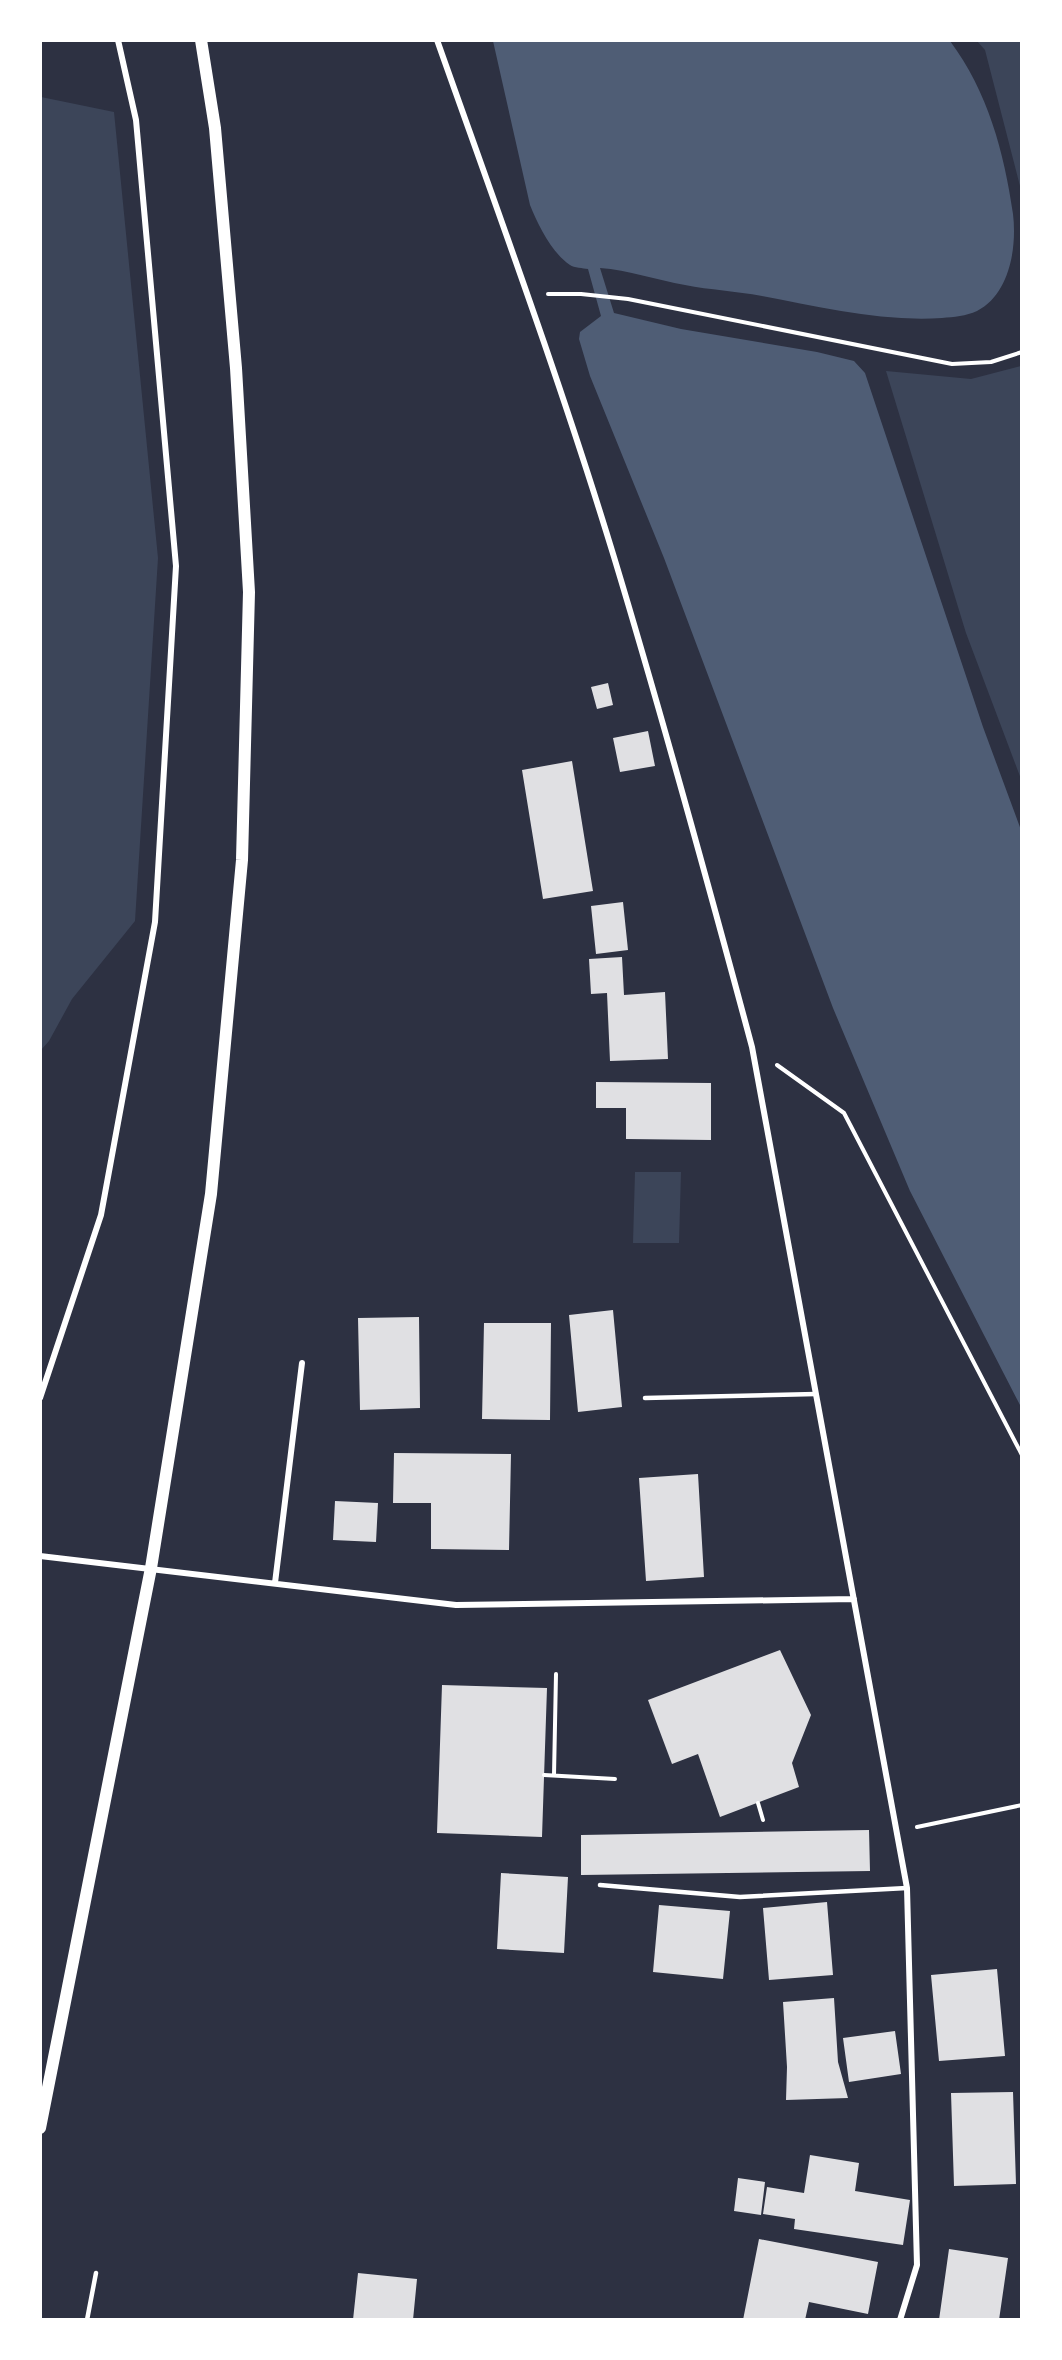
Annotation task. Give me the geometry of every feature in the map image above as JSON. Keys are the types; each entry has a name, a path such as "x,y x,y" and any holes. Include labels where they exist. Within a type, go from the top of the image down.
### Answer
{"main road":[{"path":"40,2128 151,1568 211,1194 242,860 249,592 236,368 215,128 201,40"}],"street":[{"path":"40,1398 101,1215 155,922 175,578 175,554 136,120 118,40"},
{"path":"437,40 528,293 614,556 752,1047 907,1888 917,2265 900,2319"},
{"path":"275,1583 302,1363"},
{"path":"40,1556 456,1605 854,1599"}],"lane":[{"path":"645,1398 816,1394"},
{"path":"600,1885 740,1897 907,1888"},
{"path":"87,2319 96,2273"}],"path":[{"path":"528,293 581,294 628,299 952,364 991,362 1022,352"},
{"path":"752,1047 844,1113 1022,1455"},
{"path":"554,1775 556,1674"},
{"path":"544,1775 615,1779"},
{"path":"758,1803 763,1820"},
{"path":"896,1831 1022,1805"}],"shaded area":[{"path":"493,41 950,41 975,81 984,102 1005,168 1013,214 1014,241 1004,282 988,303 977,311 942,318 874,316 752,294 694,287 600,268 614,313 681,329 817,352 854,361 865,373 983,727 1021,830 1021,1407 910,1191 833,1008 664,558 590,376 579,339 580,332 601,316 588,269 572,266 563,260 541,230 530,205"},
{"path":"977,41 1021,41 1021,190 985,50"},
{"path":"41,97 114,112 158,558 135,921 72,999 49,1041 41,1050"},
{"path":"1022,366 1021,779 966,633 886,371 971,379"},
{"path":"635,1172 681,1172 679,1243 633,1243"}],"building":[{"path":"608,683 613,705 597,709 591,687"},
{"path":"648,731 655,766 620,772 613,738"},
{"path":"572,761 593,891 543,899 522,770"},
{"path":"623,902 628,950 596,954 591,906"},
{"path":"622,957 624,995 665,992 668,1059 610,1061 607,993 591,994 589,959"},
{"path":"596,1082 711,1083 711,1140 626,1139 626,1108 596,1108"},
{"path":"613,1310 622,1407 578,1412 569,1315"},
{"path":"419,1317 420,1408 360,1410 358,1318"},
{"path":"484,1323 551,1323 550,1420 482,1419"},
{"path":"394,1453 511,1454 509,1550 431,1549 431,1503 393,1503"},
{"path":"698,1474 704,1577 646,1581 639,1478"},
{"path":"335,1501 378,1503 376,1542 333,1540"},
{"path":"780,1650 811,1715 792,1763 799,1787 720,1817 698,1754 672,1764 648,1700"},
{"path":"442,1685 547,1688 542,1837 437,1833"},
{"path":"869,1830 870,1871 581,1875 581,1835"},
{"path":"501,1873 568,1877 564,1953 497,1949"},
{"path":"827,1902 833,1975 769,1980 763,1908"},
{"path":"659,1905 730,1911 723,1979 653,1972"},
{"path":"997,1969 1005,2056 939,2061 931,1975"},
{"path":"834,1998 838,2062 848,2098 786,2100 787,2067 783,2002"},
{"path":"895,2031 901,2074 849,2082 843,2038"},
{"path":"1013,2092 1016,2184 954,2186 951,2093"},
{"path":"810,2155 859,2163 855,2191 910,2200 903,2245 794,2229 795,2219 763,2214 767,2187 804,2193"},
{"path":"738,2178 765,2182 761,2215 734,2211"},
{"path":"759,2239 878,2262 868,2314 809,2302 805,2320 743,2320"},
{"path":"949,2249 1008,2258 999,2320 939,2320"},
{"path":"358,2273 417,2279 413,2320 353,2320"}]}
